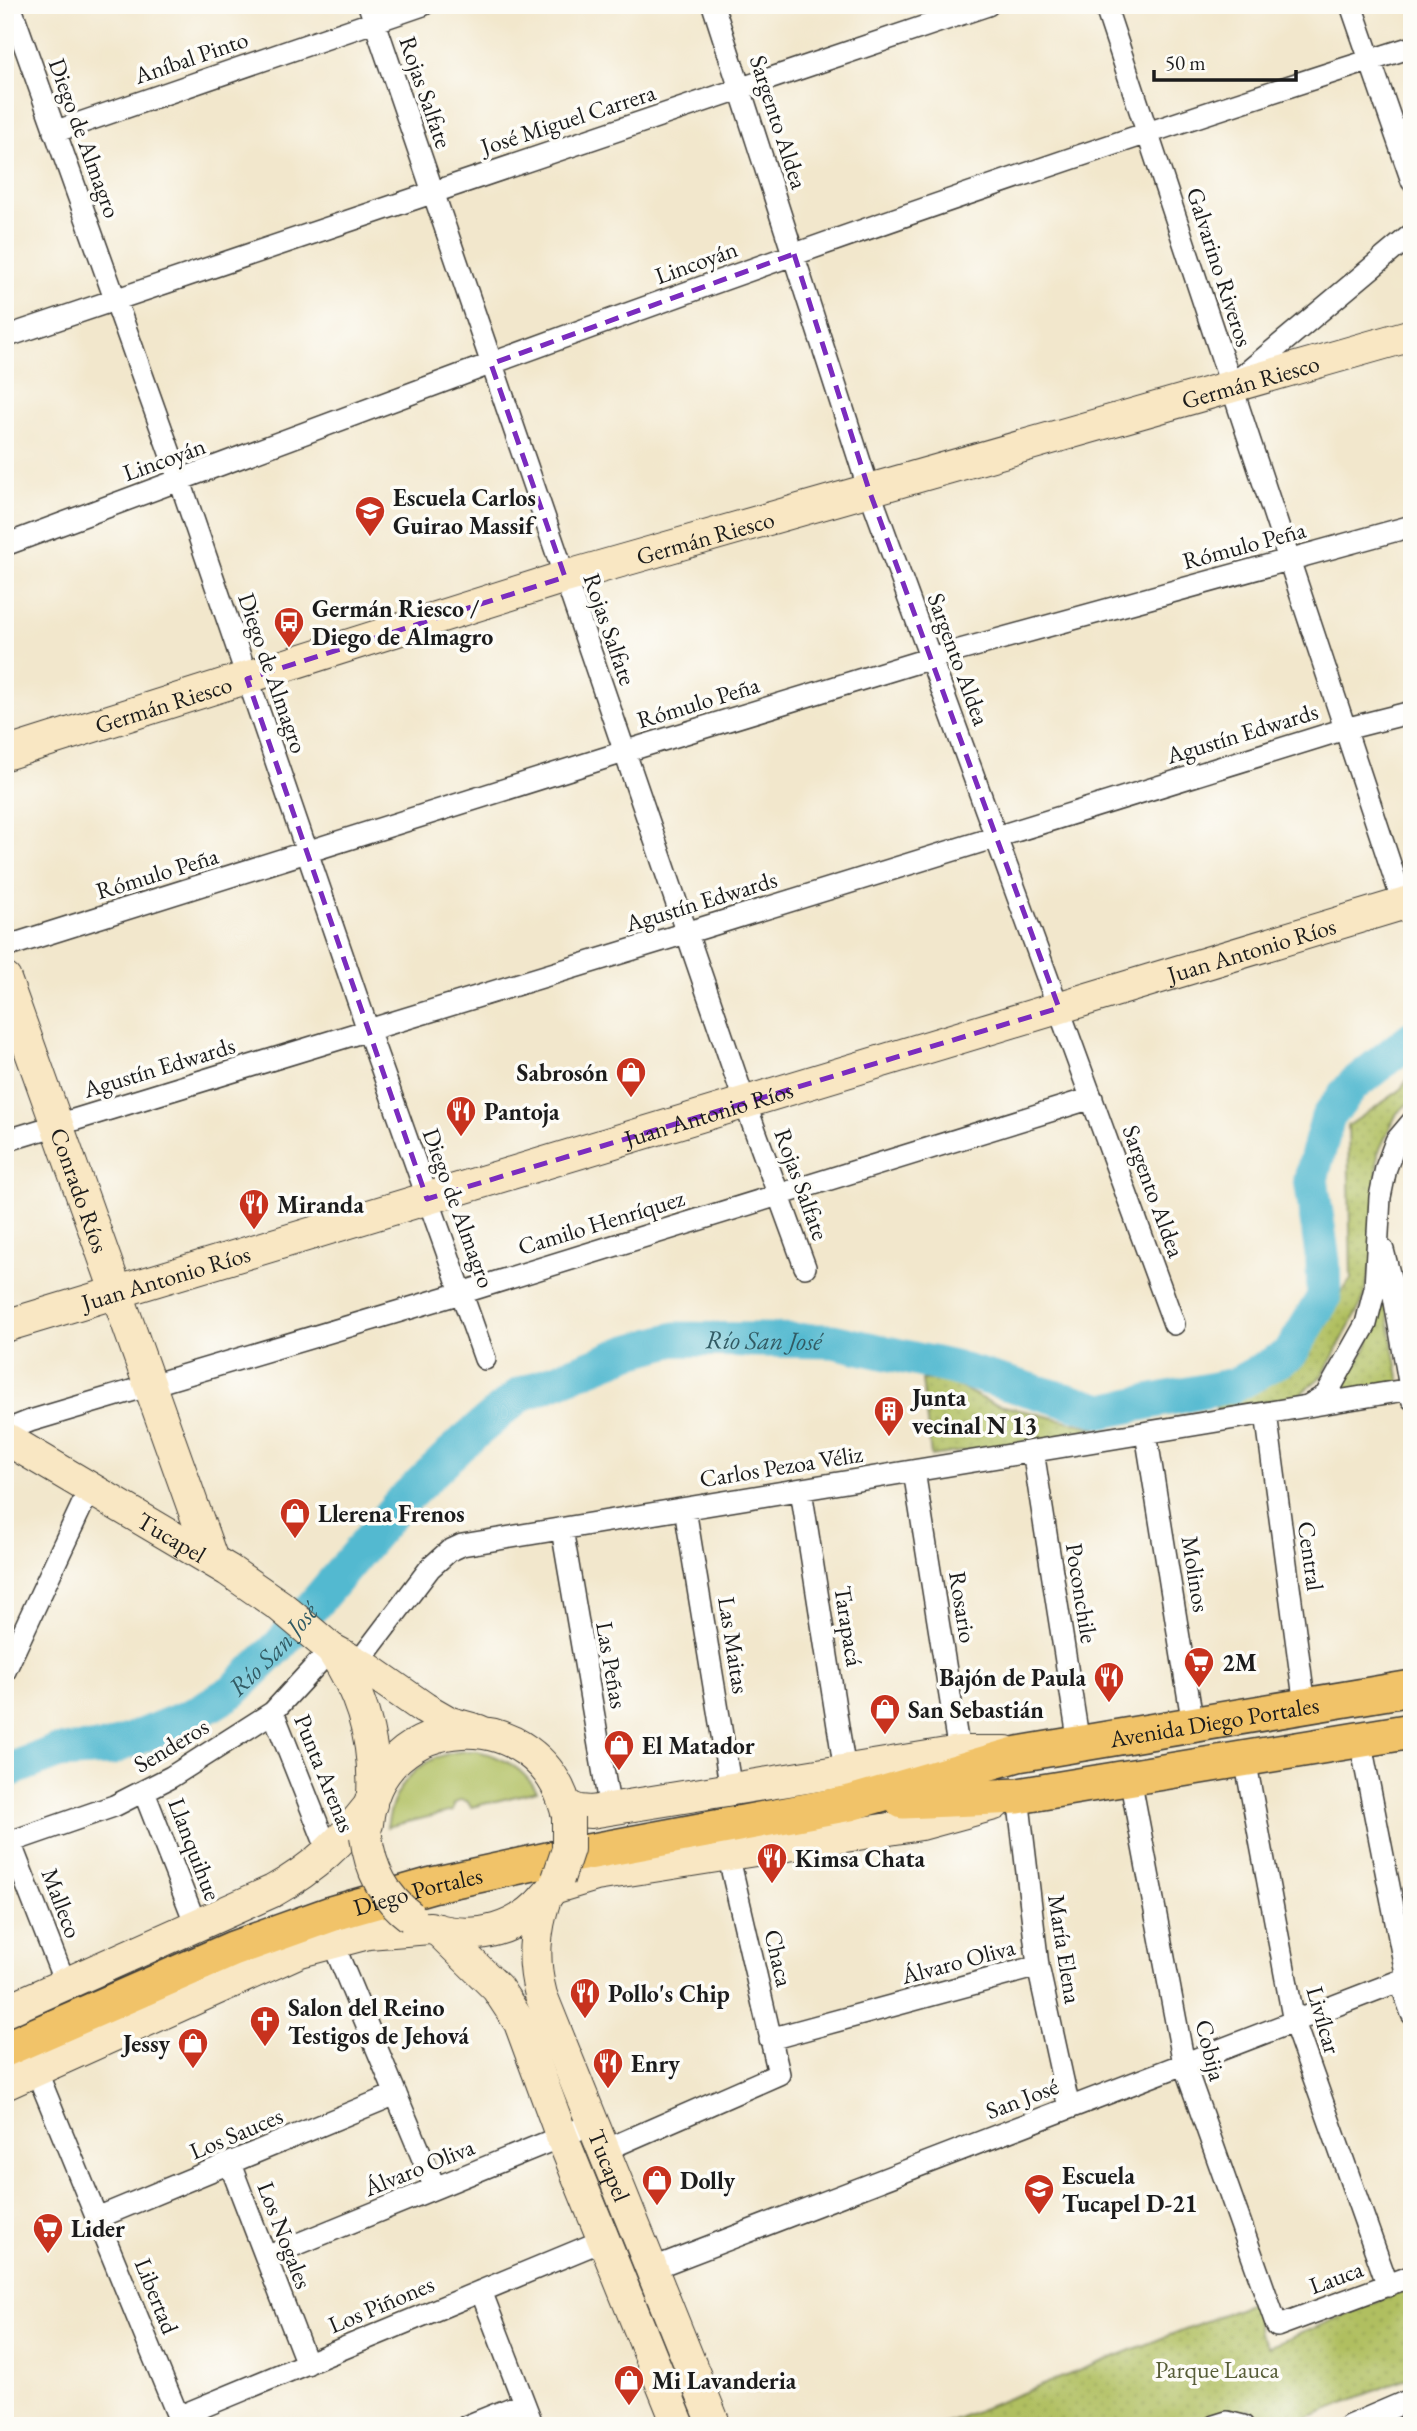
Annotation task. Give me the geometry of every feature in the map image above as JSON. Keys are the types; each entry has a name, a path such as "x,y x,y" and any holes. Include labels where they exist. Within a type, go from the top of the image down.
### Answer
{"main road":[{"name":"Germán Riesco","path":"5,754 565,577 1412,335"},
{"name":"Juan Antonio Ríos","path":"5,1326 1407,902"},
{"name":"Conrado Ríos","path":"5,979 212,1560"},
{"name":"Tucapel","path":"5,1438 212,1560 279,1606 335,1650 437,1716 464,1728 479,1731"},
{"name":"Tucapel","path":"335,1650 354,1687 369,1729 373,1751 372,1800"},
{"name":"Avenida Diego Portales","path":"1018,1754 1412,1688"},
{"path":"5,2011 285,1884 308,1870 329,1853 372,1800 388,1771 409,1750 435,1737 479,1731 514,1742 534,1755 550,1773 567,1811 568,1849 552,1888 530,1913 501,1928 470,1935 426,1925 395,1904 377,1878 369,1858 366,1836 372,1800"},
{"name":"Avenida Diego Portales","path":"1018,1796 1412,1731"},
{"name":"Diego Portales","path":"848,1787 959,1752 1018,1754"},
{"name":"Diego Portales","path":"5,2049 233,1949 363,1904 848,1787 1018,1754"},
{"name":"Diego Portales","path":"567,1811 610,1810 731,1790 848,1787 1018,1796"},
{"path":"552,1888 596,1875 921,1824 1018,1796"},
{"name":"Tucapel","path":"552,1888 535,1932 534,1963 537,1980 549,2018 715,2426"},
{"name":"Tucapel","path":"426,1925 485,1974 513,2011 680,2426"},
{"name":"Diego Portales","path":"5,2084 300,1951 368,1933 426,1925"}],"street":[{"name":"Diego de Almagro","path":"10,5 180,481 368,1030 485,1359"},
{"name":"Aníbal Pinto","path":"54,132 372,13 424,5"},
{"name":"Sargento Aldea","path":"713,5 869,490 1174,1324"},
{"name":"José Miguel Carrera","path":"5,337 988,5"},
{"name":"Galvarino Riveros","path":"1105,5 1345,729 1407,902"},
{"path":"1351,5 1412,181"},
{"name":"Rojas Salfate","path":"372,13 686,933 805,1268"},
{"name":"Lincoyán","path":"5,545 794,254 1412,47"},
{"path":"1231,386 1412,234"},
{"name":"Rómulo Peña","path":"5,947 931,658 1412,526"},
{"name":"Agustín Edwards","path":"5,1141 1345,729 1412,712"},
{"name":"Camilo Henríquez","path":"5,1432 30,1421 461,1293 1092,1098"},
{"path":"1307,1406 1326,1395 1366,1324 1375,1288 1380,1197 1386,1168 1396,1141 1412,1122"},
{"path":"1379,1232 1402,1284 1411,1394"},
{"name":"Carlos Pezoa Véliz","path":"335,1650 449,1551 462,1545 1307,1406 1411,1394"},
{"name":"Central","path":"1266,1413 1305,1706"},
{"name":"Molinos","path":"1146,1433 1193,1725"},
{"name":"Poconchile","path":"1033,1451 1079,1744"},
{"name":"Rosario","path":"914,1471 959,1752"},
{"path":"5,1671 90,1488"},
{"name":"Tarapacá","path":"801,1490 848,1787"},
{"name":"Las Maitas","path":"685,1509 731,1790"},
{"name":"Las Peñas","path":"562,1529 610,1810"},
{"name":"Senderos","path":"10,1842 114,1806 144,1792 273,1712 335,1650"},
{"name":"Punta Arenas","path":"273,1712 329,1853"},
{"path":"1360,1739 1412,2014"},
{"name":"Livílcar","path":"1245,1759 1294,2022 1388,2286"},
{"name":"Cobija","path":"1130,1778 1184,2064 1277,2326"},
{"name":"Llanquihue","path":"144,1792 196,1925"},
{"name":"María Elena","path":"1018,1796 1038,1966 1069,2108"},
{"name":"Malleco","path":"10,1842 65,1983"},
{"name":"Chaca","path":"728,1854 779,2074"},
{"path":"332,1941 435,2188"},
{"name":"Álvaro Oliva","path":"770,2039 1038,1966"},
{"name":"San José","path":"651,2269 1406,1978"},
{"name":"Libertad","path":"36,2070 180,2421"},
{"name":"Álvaro Oliva","path":"266,2258 562,2137 598,2137 779,2074"},
{"name":"Los Sauces","path":"97,2218 396,2095"},
{"name":"Los Nogales","path":"230,2165 307,2364"},
{"name":"Los Piñones","path":"180,2421 307,2364 604,2240"},
{"name":"Lauca","path":"1277,2326 1412,2276"},
{"path":"481,2291 533,2426"},
{"path":"1349,2426 1412,2399"},
{"path":"467,2426 524,2403"},
{"path":"1214,2426 1227,2422 1242,2426"}],"highlighted area":[{"path":"794,254 869,490 1059,1008 427,1199 247,679 565,577 491,364"}],"green space":[{"path":"1412,1074 1412,1100 1397,1113 1378,1153 1373,1256 1362,1303 1323,1375 1299,1395 1217,1411 1214,1400 1262,1383 1300,1348 1351,1279 1348,1126 1399,1091"},
{"path":"1385,1299 1400,1383 1342,1392 1343,1385 1366,1349"},
{"path":"922,1380 946,1380 991,1403 1097,1428 1046,1439 931,1456"},
{"path":"477,1751 512,1765 537,1791 471,1807 467,1801 460,1800 454,1804 453,1811 387,1827 397,1795 405,1781 416,1770 443,1755"},
{"name":"Parque Lauca","path":"1412,2287 1412,2376 1291,2424 1257,2426 1250,2409 1207,2426 938,2426 1254,2302 1259,2332 1268,2347"}],"waterway":[{"name":"Río San José","path":"5,1772 56,1752 109,1749 195,1714 233,1691 280,1645 399,1504 460,1445 520,1395 628,1352 675,1339 833,1341 954,1368 1103,1411 1235,1385 1290,1354 1324,1297 1323,1261 1311,1179 1328,1117 1353,1085 1412,1038"}],"place":[{"name":"Escuela Carlos Guirao Massif","path":"370,538"},
{"name":"Germán Riesco / Diego de Almagro","path":"289,649"},
{"name":"Sabrosón","path":"631,1099"},
{"name":"Pantoja","path":"461,1138"},
{"name":"Miranda","path":"254,1231"},
{"name":"Junta vecinal N 13","path":"889,1438"},
{"name":"Llerena Frenos","path":"295,1540"},
{"name":"2M","path":"1199,1689"},
{"name":"Bajón de Paula","path":"1109,1704"},
{"name":"San Sebastián","path":"885,1736"},
{"name":"El Matador","path":"619,1772"},
{"name":"Kimsa Chata","path":"772,1885"},
{"name":"Pollo's Chip","path":"585,2020"},
{"name":"Salon del Reino Testigos de Jehová","path":"265,2048"},
{"name":"Jessy","path":"193,2070"},
{"name":"Enry","path":"608,2090"},
{"name":"Dolly","path":"657,2207"},
{"name":"Escuela Tucapel D-21","path":"1039,2216"},
{"name":"Lider","path":"48,2255"},
{"name":"Mi Lavanderia","path":"629,2407"}]}
